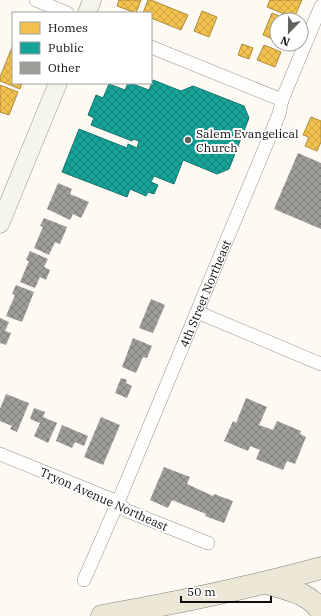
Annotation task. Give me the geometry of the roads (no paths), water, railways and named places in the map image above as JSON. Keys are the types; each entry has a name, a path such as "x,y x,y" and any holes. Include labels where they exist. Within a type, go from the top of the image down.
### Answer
{"highway":[{"path":"102,616 171,604 267,583 321,568"},
{"path":"267,583 304,595 312,600 321,612"}],"main road":[{"path":"87,12 92,0"},
{"path":"0,224 58,84"}],"street":[{"path":"36,0 66,12"},
{"name":"4th Street Northeast","path":"84,580 118,502 279,114 282,100 321,6"},
{"path":"152,47 282,100"},
{"path":"197,312 321,364"},
{"name":"Tryon Avenue Northeast","path":"0,454 118,502 125,510 208,543"}],"place":[{"name":"Salem Evangelical Church","path":"188,140"}]}
